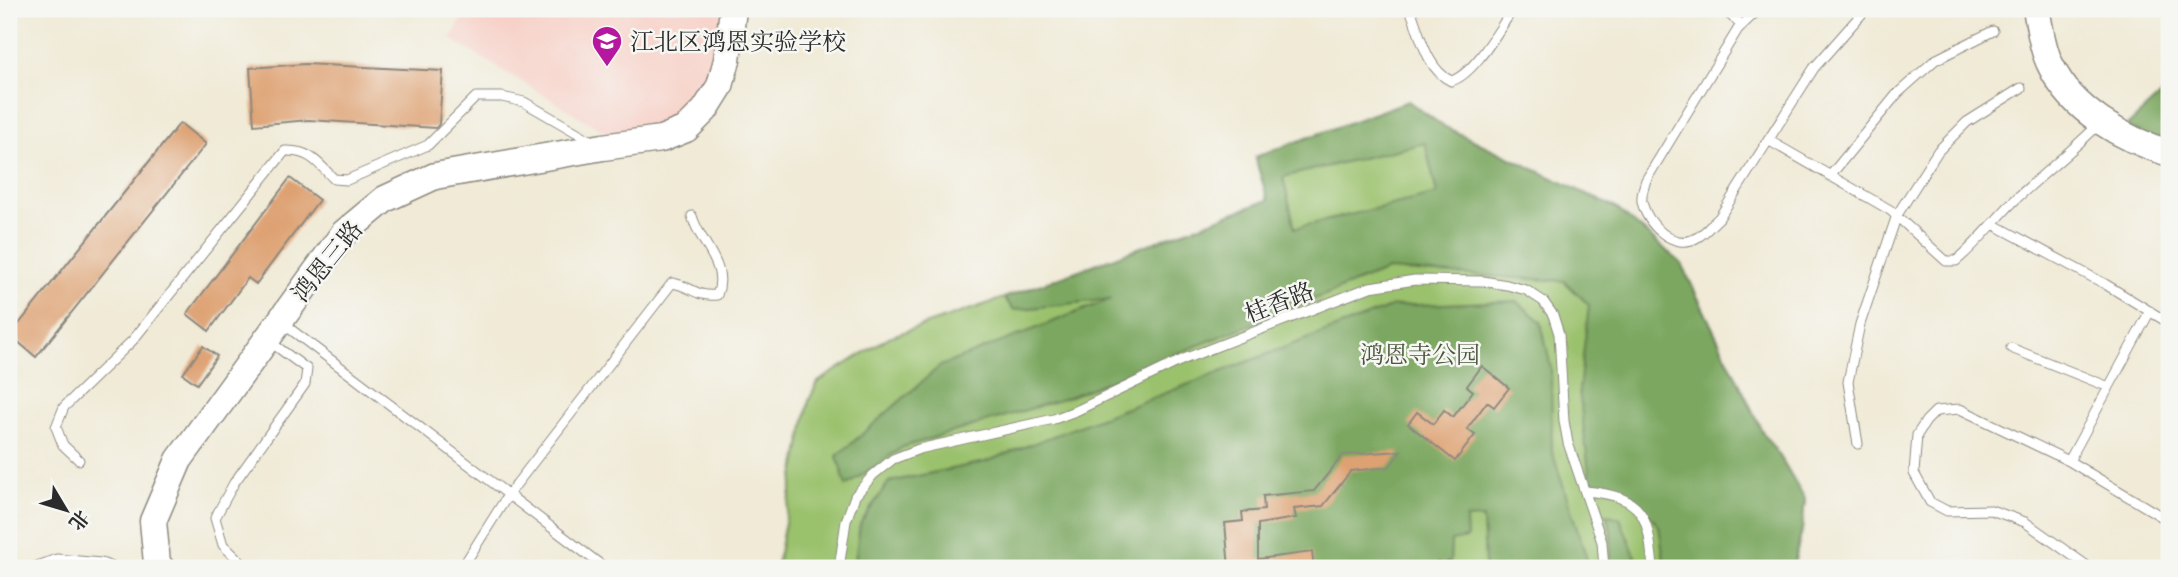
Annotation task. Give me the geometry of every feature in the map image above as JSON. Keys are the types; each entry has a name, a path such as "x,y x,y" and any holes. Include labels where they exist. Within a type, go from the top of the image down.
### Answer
{"street":[{"name":"鸿恩三路","path":"161,568 157,563 153,521 179,460 344,233 385,199 435,176 662,139 686,129 705,110 720,86 727,60 733,9"},
{"path":"2036,9 2049,64 2064,90 2102,121 2146,146 2169,153"}],"lane":[{"path":"1410,9 1432,65 1442,77 1451,81 1460,79 1513,9"},
{"path":"1723,9 1742,25"},
{"path":"1759,9 1742,25 1646,180 1642,198 1647,218 1667,237 1683,241 1697,238 1719,219 1814,68 1866,9"},
{"path":"1830,176 1907,85 1936,60 1993,31"},
{"path":"1858,444 1848,383 1860,324 1897,215 1938,151 1968,122 2021,88"},
{"path":"79,460 63,445 57,427 64,407 133,340 285,151 300,150 314,159 334,179 347,180 428,145 476,97 502,97 524,102 603,147"},
{"path":"1768,140 1897,215 1917,237 1946,261 1956,261 2016,200 2102,121"},
{"path":"462,568 508,495 672,283 683,285 704,296 718,295 721,285 719,267 696,229 692,216"},
{"path":"1993,224 2105,284 2169,323"},
{"name":"桂香路","path":"839,568 846,521 855,496 873,475 893,459 919,449 1066,414 1184,359 1370,287 1397,281 1483,281 1526,290 1543,301 1553,315 1559,334 1564,421 1568,443 1602,542 1604,568"},
{"path":"2069,461 2150,311"},
{"path":"273,330 508,495 605,568"},
{"path":"247,568 223,545 215,518 234,483 305,384 307,369 273,330"},
{"path":"2011,348 2109,387"},
{"path":"2090,568 2025,522 1990,510 1947,511 1930,502 1914,473 1917,435 1926,421 1936,411 1960,409 2069,461 2169,521"},
{"path":"1586,492 1613,494 1631,503 1643,514 1650,536 1653,568"},
{"path":"32,568 57,559 102,563 115,568"}],"path":[{"path":"1436,562 1451,562"}],"shaded area":[{"name":"江北区鸿恩实验学校","path":"467,9 724,9 711,80 681,121 613,137 451,39"}],"green space":[{"path":"2169,87 2169,148 2126,127"},
{"name":"鸿恩寺公园","path":"1408,101 1443,126 1616,208 1681,263 1763,433 1805,499 1802,530 1793,568 776,568 809,400 818,382 889,337 1004,298 1268,200 1255,157"},
{"path":"1408,101 1443,126 1616,208 1681,263 1763,433 1805,499 1802,530 1793,568 1665,568 1659,526 1632,496 1590,481 1579,390 1589,305 1564,281 1387,270 1066,398 903,447 846,486 837,456 940,366 1111,299 1014,310 1004,298 1268,200 1255,157","holes":["1425,143 1437,194 1295,228 1283,177"]},
{"path":"1517,301 1541,322 1551,368 1552,451 1586,556 1587,568 1485,568 1483,518 1466,519 1467,538 1451,541 1450,568 854,568 860,524 889,482 985,462 1393,306"},
{"path":"1606,514 1620,518 1640,568 1611,568 1611,530"}],"building":[{"path":"305,64 443,71 439,124 436,128 309,120 254,125 250,68"},
{"path":"180,123 206,144 36,357 10,335"},
{"path":"290,178 319,200 256,284 248,278 209,331 187,314"},
{"path":"203,346 217,356 197,384 183,374"},
{"path":"1482,366 1509,388 1494,407 1487,402 1467,429 1475,435 1455,461 1408,424 1417,412 1433,424 1444,410 1453,417 1473,391 1467,386"},
{"path":"1401,451 1389,467 1351,471 1323,506 1294,509 1296,518 1258,524 1258,559 1312,552 1314,568 1229,568 1225,523 1243,521 1242,512 1264,510 1263,496 1314,491 1343,455"}],"place":[{"name":"江北区鸿恩实验学校","path":"607,68"}]}
